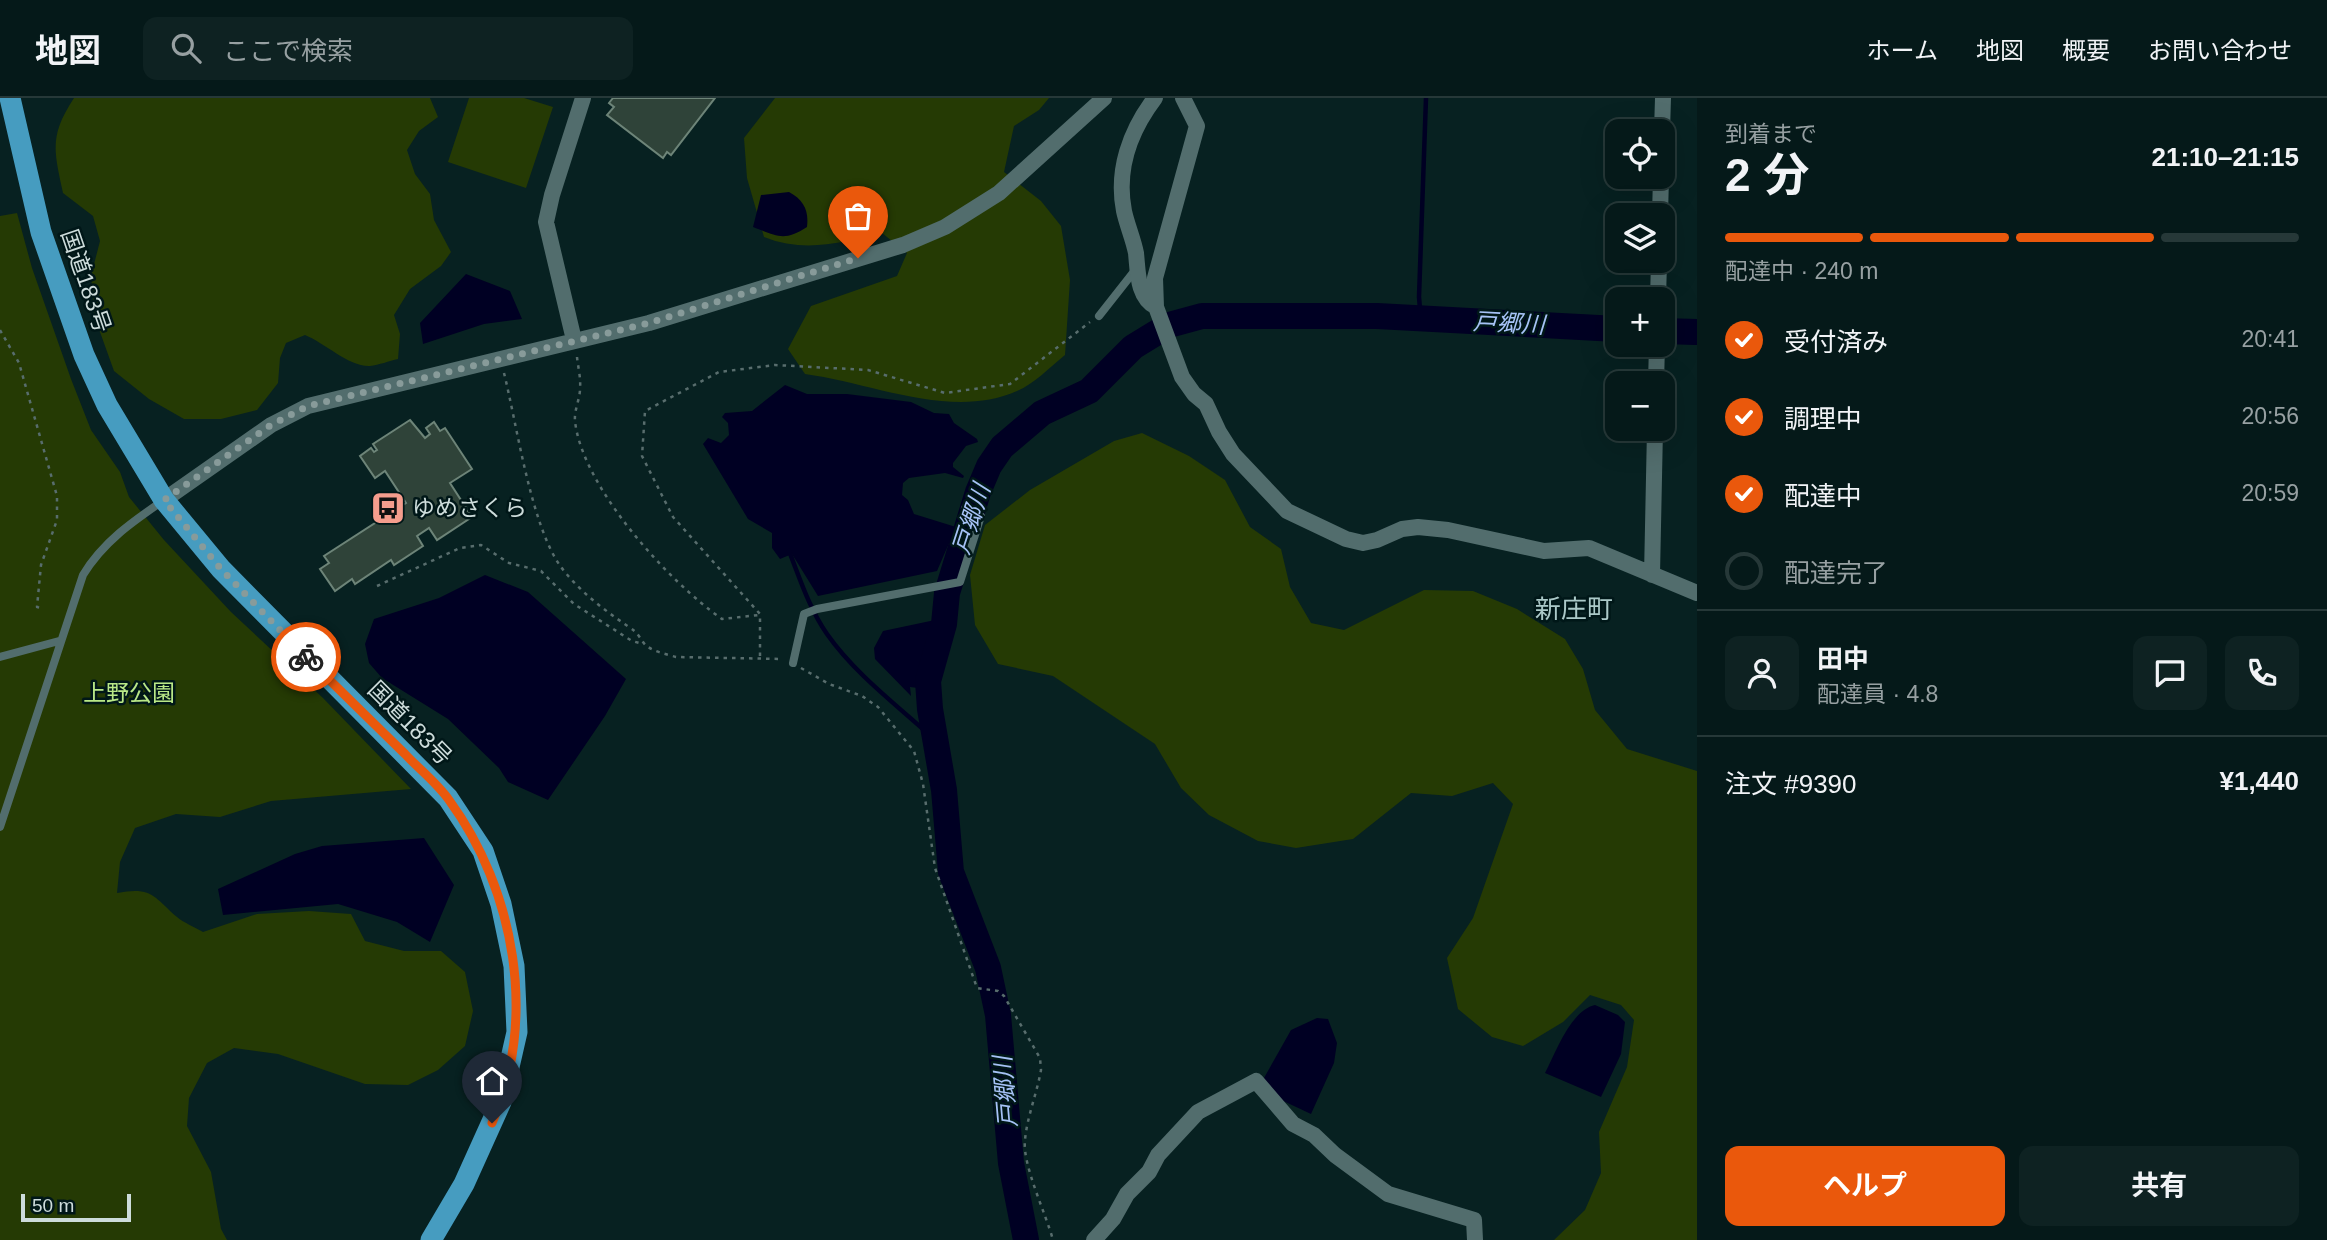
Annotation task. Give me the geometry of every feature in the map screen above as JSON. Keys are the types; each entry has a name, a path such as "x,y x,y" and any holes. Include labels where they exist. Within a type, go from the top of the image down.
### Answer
{"highway":[{"name":"国道183号","path":"10,98 41,232 84,355 107,405 164,500 221,569 448,798 482,852 501,904 514,966 517,1032 501,1102 464,1184 430,1240"}],"street":[{"path":"574,340 547,222 548,208 583,98"},
{"path":"164,500 271,425 308,406 649,323 903,245 946,226 999,193 1104,98"},
{"path":"1155,98 1132,132 1123,175 1124,212 1132,235 1144,297 1161,321"},
{"path":"1183,98 1197,126 1155,278 1161,321 1181,377 1206,404 1233,454 1287,511 1346,539 1363,543 1402,529 1418,527 1448,530 1544,551 1589,548 1697,593"},
{"path":"1662,98 1662,119"},
{"path":"1652,575 1655,441"},
{"path":"1094,1240 1113,1219 1127,1194 1149,1172 1158,1156 1198,1112 1255,1081 1293,1124 1314,1135 1335,1155 1388,1194 1474,1220 1475,1240"}],"lane":[{"path":"1099,316 1137,267"},
{"path":"0,827 59,641 83,575 94,556 121,531 164,500"},
{"path":"793,663 804,614 817,609 960,582 981,516 965,508"},
{"path":"0,657 59,641"}],"path":[{"path":"760,657 760,614 673,517 642,456 645,411 719,372 775,365 868,370 945,393 1010,384 1099,316"},
{"path":"0,330 19,363 57,496 57,520 41,565 37,607 41,608"},
{"path":"574,340 580,391 575,419 590,471 634,534 698,602 722,619 760,614"},
{"path":"501,358 535,505 546,539 561,566 579,587 605,611 639,633 643,644"},
{"path":"377,586 460,548 481,545 509,563 541,571 574,604 632,641 676,657 760,657 793,663 829,684 868,699 878,707 914,751 923,784 935,868 977,988 998,991 1004,996 1040,1058 1041,1070 1024,1141 1031,1177 1047,1217 1052,1240"}],"green space":[{"path":"74,98 430,98 438,117 419,131 407,150 415,174 430,194 434,220 451,252 441,266 410,289 394,315 400,334 398,359 370,366 354,363 305,335 286,343 280,358 278,383 257,410 221,419 184,419 149,399 114,371 95,318 91,276 100,241 93,216 63,193 57,166 57,134"},
{"path":"469,98 524,98 553,107 526,188 448,162"},
{"path":"775,98 1049,98 1039,110 1014,126 1004,172 1041,201 1061,226 1070,280 1065,355 1036,380 1017,391 992,399 966,402 912,397 805,374 788,349 811,306 897,276 907,253 882,233 823,245 794,245 764,237 747,178 744,138"},
{"name":"上野公園","path":"17,213 32,268 91,430 120,472 129,497 164,540 231,612 323,698 411,789 271,801 220,817 176,814 135,828 120,862 117,893 138,891 152,895 180,919 203,932 257,914 309,911 351,914 365,941 404,951 441,951 465,972 473,1011 465,1046 438,1070 408,1085 365,1084 278,1054 234,1048 207,1063 189,1098 187,1126 211,1172 221,1229 227,1240 0,1240 0,216"},
{"path":"1142,433 1189,456 1225,480 1250,527 1281,549 1290,587 1311,623 1344,630 1424,590 1473,591 1517,609 1565,639 1583,669 1595,710 1627,749 1697,771 1697,1240 1554,1240 1585,1210 1601,1173 1599,1132 1627,1067 1634,1020 1621,1005 1590,995 1563,1022 1523,1046 1492,1037 1458,1009 1447,958 1473,918 1513,804 1493,783 1452,796 1411,793 1353,839 1296,848 1258,841 1209,815 1181,788 1155,744 1053,676 998,664 975,625 970,575 985,525 1030,490 1114,441"}],"water":[{"path":"789,192 804,207 807,227 792,235 780,236 753,227 761,195"},
{"path":"466,274 510,291 522,319 484,324 423,344 420,323"},
{"path":"785,385 807,394 847,394 911,402 934,413 949,414 954,423 977,439 978,442 966,446 953,463 953,467 963,478 945,473 909,478 903,483 902,495 908,500 914,514 956,527 937,571 818,596 792,554 780,559 772,548 772,533 748,519 703,444 708,438 721,443 729,435 728,423 722,417 725,413 752,411"},
{"path":"485,575 528,592 626,679 605,716 548,800 508,782 499,768 448,719 382,678 369,663 365,644 374,619 439,598"},
{"path":"935,620 922,669 920,696 918,688 910,687 911,696 875,659 874,648 883,631"},
{"path":"424,838 454,885 430,942 397,922 338,904 223,915 218,889 295,854 322,846"},
{"path":"1595,1005 1618,1015 1625,1022 1621,1054 1601,1097 1545,1073 1571,1024 1578,1015"},
{"path":"1317,1018 1328,1019 1337,1043 1334,1063 1311,1114 1260,1090 1291,1030"}],"building":[{"path":"613,98 715,98 671,155 667,152 663,158 607,115 614,107 609,103"},
{"path":"410,420 425,438 430,434 426,428 434,422 440,431 445,428 472,469 450,483 472,517 437,540 429,528 417,536 423,546 394,565 391,560 355,584 352,579 335,591 320,569 329,563 324,556 406,503 385,471 375,478 360,456 371,448 374,452 377,450 373,444"}],"waterway":[{"path":"1421,321 1419,297 1426,98"},
{"name":"戸郷川","path":"1026,1240 1011,1163 998,1015 988,968 951,872 944,790 928,681 944,624 947,593 978,492 989,466 1002,447 1042,413 1089,391 1133,347 1169,325 1202,316 1377,316 1605,328"},
{"name":"戸郷川","path":"1675,331 1697,332"},
{"path":"789,551 815,615 838,649 934,739"}],"way so far":[{"path":"306,657 221,569 164,500 271,425 308,406 649,323 858,258"}],"place":[{"name":"ゆめさくら","path":"388,508"}],"district":[{"name":"新庄町","path":"1574,609"}],"route":[{"path":"306,657 448,798 482,852 501,904 514,966 517,1032 501,1102 492,1123"}]}
